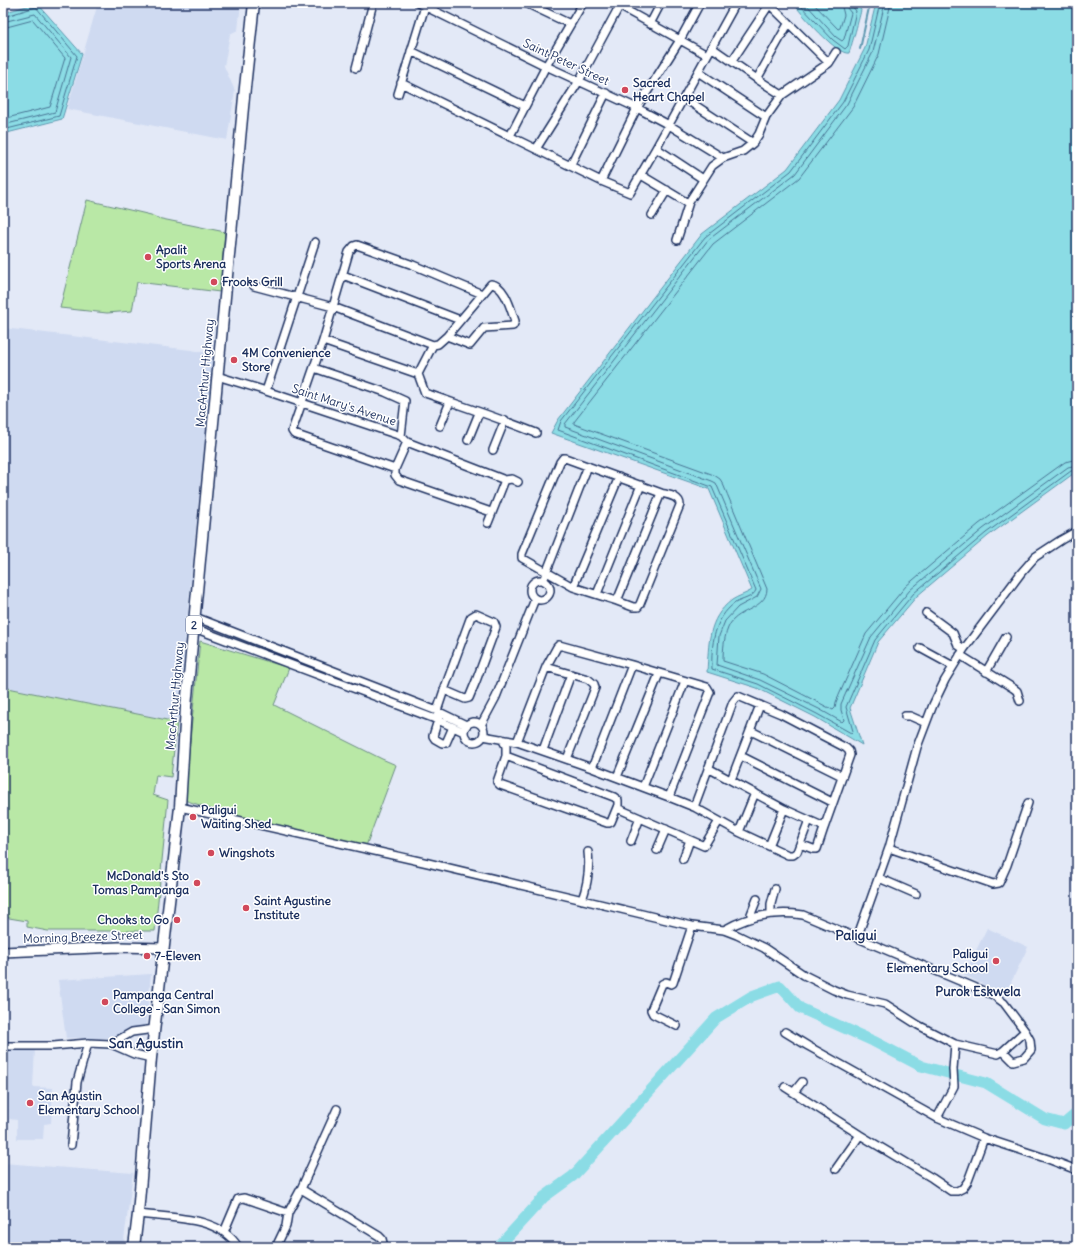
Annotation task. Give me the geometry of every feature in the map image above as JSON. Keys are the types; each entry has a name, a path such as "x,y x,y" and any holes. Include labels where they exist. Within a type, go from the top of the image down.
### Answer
{"highway":[{"name":"MacArthur Highway","path":"134,1247 151,1058 180,807 186,707 254,3"}],"main road":[{"name":"Morning Breeze Street","path":"3,952 104,947 163,948"}],"street":[{"path":"356,68 373,3"},
{"name":"Saint Peter Street","path":"418,3 425,5 546,66 637,108 669,125 723,158"},
{"path":"526,3 570,24"},
{"path":"510,136 546,66 583,3"},
{"path":"650,24 661,3"},
{"path":"601,181 637,108 680,40 700,3"},
{"path":"401,83 601,181 628,192 631,191 641,175 736,3"},
{"path":"732,61 767,8 768,3"},
{"path":"768,3 829,64"},
{"path":"398,94 425,5"},
{"path":"536,149 579,81 620,5 650,24 707,55"},
{"path":"757,79 788,24"},
{"path":"712,47 757,79 782,94"},
{"path":"411,51 525,106"},
{"path":"676,240 689,202 712,166 723,158 743,151 753,143 759,134 766,117 782,94 829,64 836,52"},
{"path":"698,72 766,117"},
{"path":"570,166 606,93"},
{"path":"684,98 753,143"},
{"path":"656,148 703,179"},
{"path":"641,175 686,202 689,202"},
{"path":"652,215 667,190"},
{"path":"266,391 298,298 315,242"},
{"path":"395,469 292,433 334,307 350,250 357,245 413,265 482,294"},
{"path":"343,275 460,320"},
{"path":"254,286 334,307 433,345 438,344 448,336 491,284 497,286 502,291 515,321 513,326 484,328 470,345 448,336"},
{"path":"323,341 418,374"},
{"path":"433,345 418,374 425,393 479,413 505,420 536,433"},
{"path":"314,368 385,392 405,401 401,436"},
{"name":"Saint Mary's Avenue","path":"217,376 401,436 407,442 505,480 512,479 518,482"},
{"path":"440,426 450,402"},
{"path":"468,440 479,413"},
{"path":"493,450 505,420"},
{"path":"407,442 395,469 398,480 491,512"},
{"path":"565,458 618,477 678,498 680,501 678,512 638,607 633,607 574,587 522,558 522,554 561,459 565,458"},
{"path":"543,581 548,572 588,466"},
{"path":"574,587 618,477"},
{"path":"488,523 491,512 505,480"},
{"path":"597,594 641,485"},
{"path":"617,601 661,493"},
{"path":"857,938 889,848 917,747 933,705 953,666 1007,590 1036,557 1077,531"},
{"path":"537,581 543,581 549,585 550,595 545,600 535,599 530,591 532,585 537,581"},
{"path":"481,725 496,697 535,599"},
{"path":"926,613 954,633 962,652 986,672 1017,691 1020,701"},
{"path":"444,690 465,698 469,698 496,627 494,622 476,614 471,617 444,690 433,736 435,740 446,743 453,727"},
{"path":"194,628 453,727 465,728 474,722 481,725 484,730 483,736 479,741 473,742 467,739 465,728 438,711 195,616"},
{"path":"211,634 214,624"},
{"path":"243,646 246,636"},
{"path":"986,672 1006,636"},
{"path":"517,742 546,667 556,647 559,645 707,687 710,692 668,797"},
{"path":"920,648 953,666"},
{"path":"592,768 632,665"},
{"path":"320,676 324,667"},
{"path":"546,667 588,679 594,684 595,688 567,759"},
{"path":"543,750 571,674"},
{"path":"617,777 659,674"},
{"path":"644,787 685,681"},
{"path":"694,807 735,699 738,696 760,705 846,748 849,751 850,755 832,802 818,848 814,849 800,844"},
{"path":"731,780 760,705"},
{"path":"905,716 910,716 926,723"},
{"path":"751,731 842,776"},
{"path":"483,736 517,742 543,750 644,787 694,807 739,832 788,855 794,855 797,852 809,820"},
{"path":"502,739 506,746 506,756 497,782 500,785 607,823 611,822 618,805 618,800 614,797 506,756"},
{"path":"741,756 832,802"},
{"path":"708,768 784,809 824,828"},
{"path":"739,832 755,793"},
{"path":"889,848 993,884 998,883 1007,865 1028,803"},
{"path":"180,807 428,863 692,926 724,930 764,948 804,975 824,985 847,995 886,1004 918,1025 955,1044 998,1054 1025,1031"},
{"path":"617,808 704,846 719,821"},
{"path":"769,846 784,809"},
{"path":"631,841 640,818"},
{"path":"657,850 666,829"},
{"path":"683,859 690,840"},
{"path":"582,900 588,884 588,852"},
{"path":"879,878 916,894"},
{"path":"771,914 770,904 775,889"},
{"path":"752,918 751,914 757,899"},
{"path":"724,930 752,918 771,914 788,913 803,915 993,995 1004,1003 1030,1040 1031,1050 1024,1058 1013,1061 1003,1051"},
{"path":"677,1026 653,1014 651,1010 662,984 666,982 671,984 673,983 692,926"},
{"path":"111,1044 132,1032 155,1029"},
{"path":"785,1032 937,1118 984,1138 1048,1158 1077,1170"},
{"path":"71,1145 77,1082 88,1043"},
{"path":"3,1046 53,1046 88,1043 111,1044 134,1054 151,1058"},
{"path":"937,1118 954,1086 953,1069 955,1044"},
{"path":"794,1092 802,1082"},
{"path":"785,1087 951,1191 957,1191 963,1188 968,1181 984,1138"},
{"path":"276,1247 286,1226 288,1213 301,1190 337,1109"},
{"path":"836,1169 860,1135"},
{"path":"301,1190 378,1236 382,1239 384,1247"},
{"path":"224,1232 238,1199 244,1198 288,1213"},
{"path":"138,1214 195,1220 224,1232 233,1238 238,1247"}],"shaded area":[{"path":"98,3 241,3 238,30 230,34 224,66 235,91 227,140 67,109"},
{"path":"3,328 191,350 213,354 177,722 3,687"},
{"name":"Paligui Elementary School","path":"987,928 1028,947 1005,995 964,975"},
{"name":"Pampanga Central College - San Simon","path":"151,974 146,1025 113,1038 66,1038 58,980"},
{"name":"San Agustin Elementary School","path":"8,1047 35,1048 33,1087 53,1088 51,1123 44,1124 43,1139 17,1139 17,1120 9,1119 7,1064"},
{"path":"3,1163 133,1173 123,1247 3,1247"}],"green space":[{"name":"Apalit Sports Arena","path":"87,200 151,215 157,218 225,232 220,292 137,282 132,311 107,313 60,308"},
{"path":"200,641 289,668 274,705 396,765 366,846 206,811 206,807 184,800"},
{"path":"3,687 177,722 171,777 156,775 153,795 168,800 155,931 48,931 27,927 27,921 3,917"}],"water":[{"path":"37,3 82,54 62,119 3,134 3,13"},
{"path":"793,3 849,3 859,7 861,12 849,53 843,52 836,48 828,41"},
{"path":"876,3 1077,3 1077,473 1073,474 988,536 917,596 878,642 850,708 862,745 815,717 757,688 707,672 709,642 718,615 732,600 752,590 709,489 551,433 558,420 702,234 787,169 839,100 865,48"}],"waterway":[{"path":"860,49 870,3"},
{"path":"498,1247 544,1197 573,1176 716,1018 752,996 780,986 800,1008 873,1041 921,1066 986,1083 1045,1119 1064,1124 1077,1113"}],"place":[{"name":"Sacred Heart Chapel","path":"625,90"},
{"name":"Apalit Sports Arena","path":"148,257"},
{"name":"Frooks Grill","path":"214,282"},
{"name":"4M Convenience Store","path":"234,360"},
{"name":"Paligui Waiting Shed","path":"193,817"},
{"name":"Wingshots","path":"211,853"},
{"name":"McDonald's Sto Tomas Pampanga","path":"197,883"},
{"name":"Saint Agustine Institute","path":"246,908"},
{"name":"Chooks to Go","path":"177,920"},
{"name":"7-Eleven","path":"147,956"},
{"name":"Paligui Elementary School","path":"996,961"},
{"name":"Pampanga Central College - San Simon","path":"105,1002"},
{"name":"San Agustin Elementary School","path":"30,1103"}],"district":[{"name":"Paligui","path":"856,935"},
{"name":"Purok Eskwela","path":"978,991"},
{"name":"San Agustin","path":"146,1043"}]}
